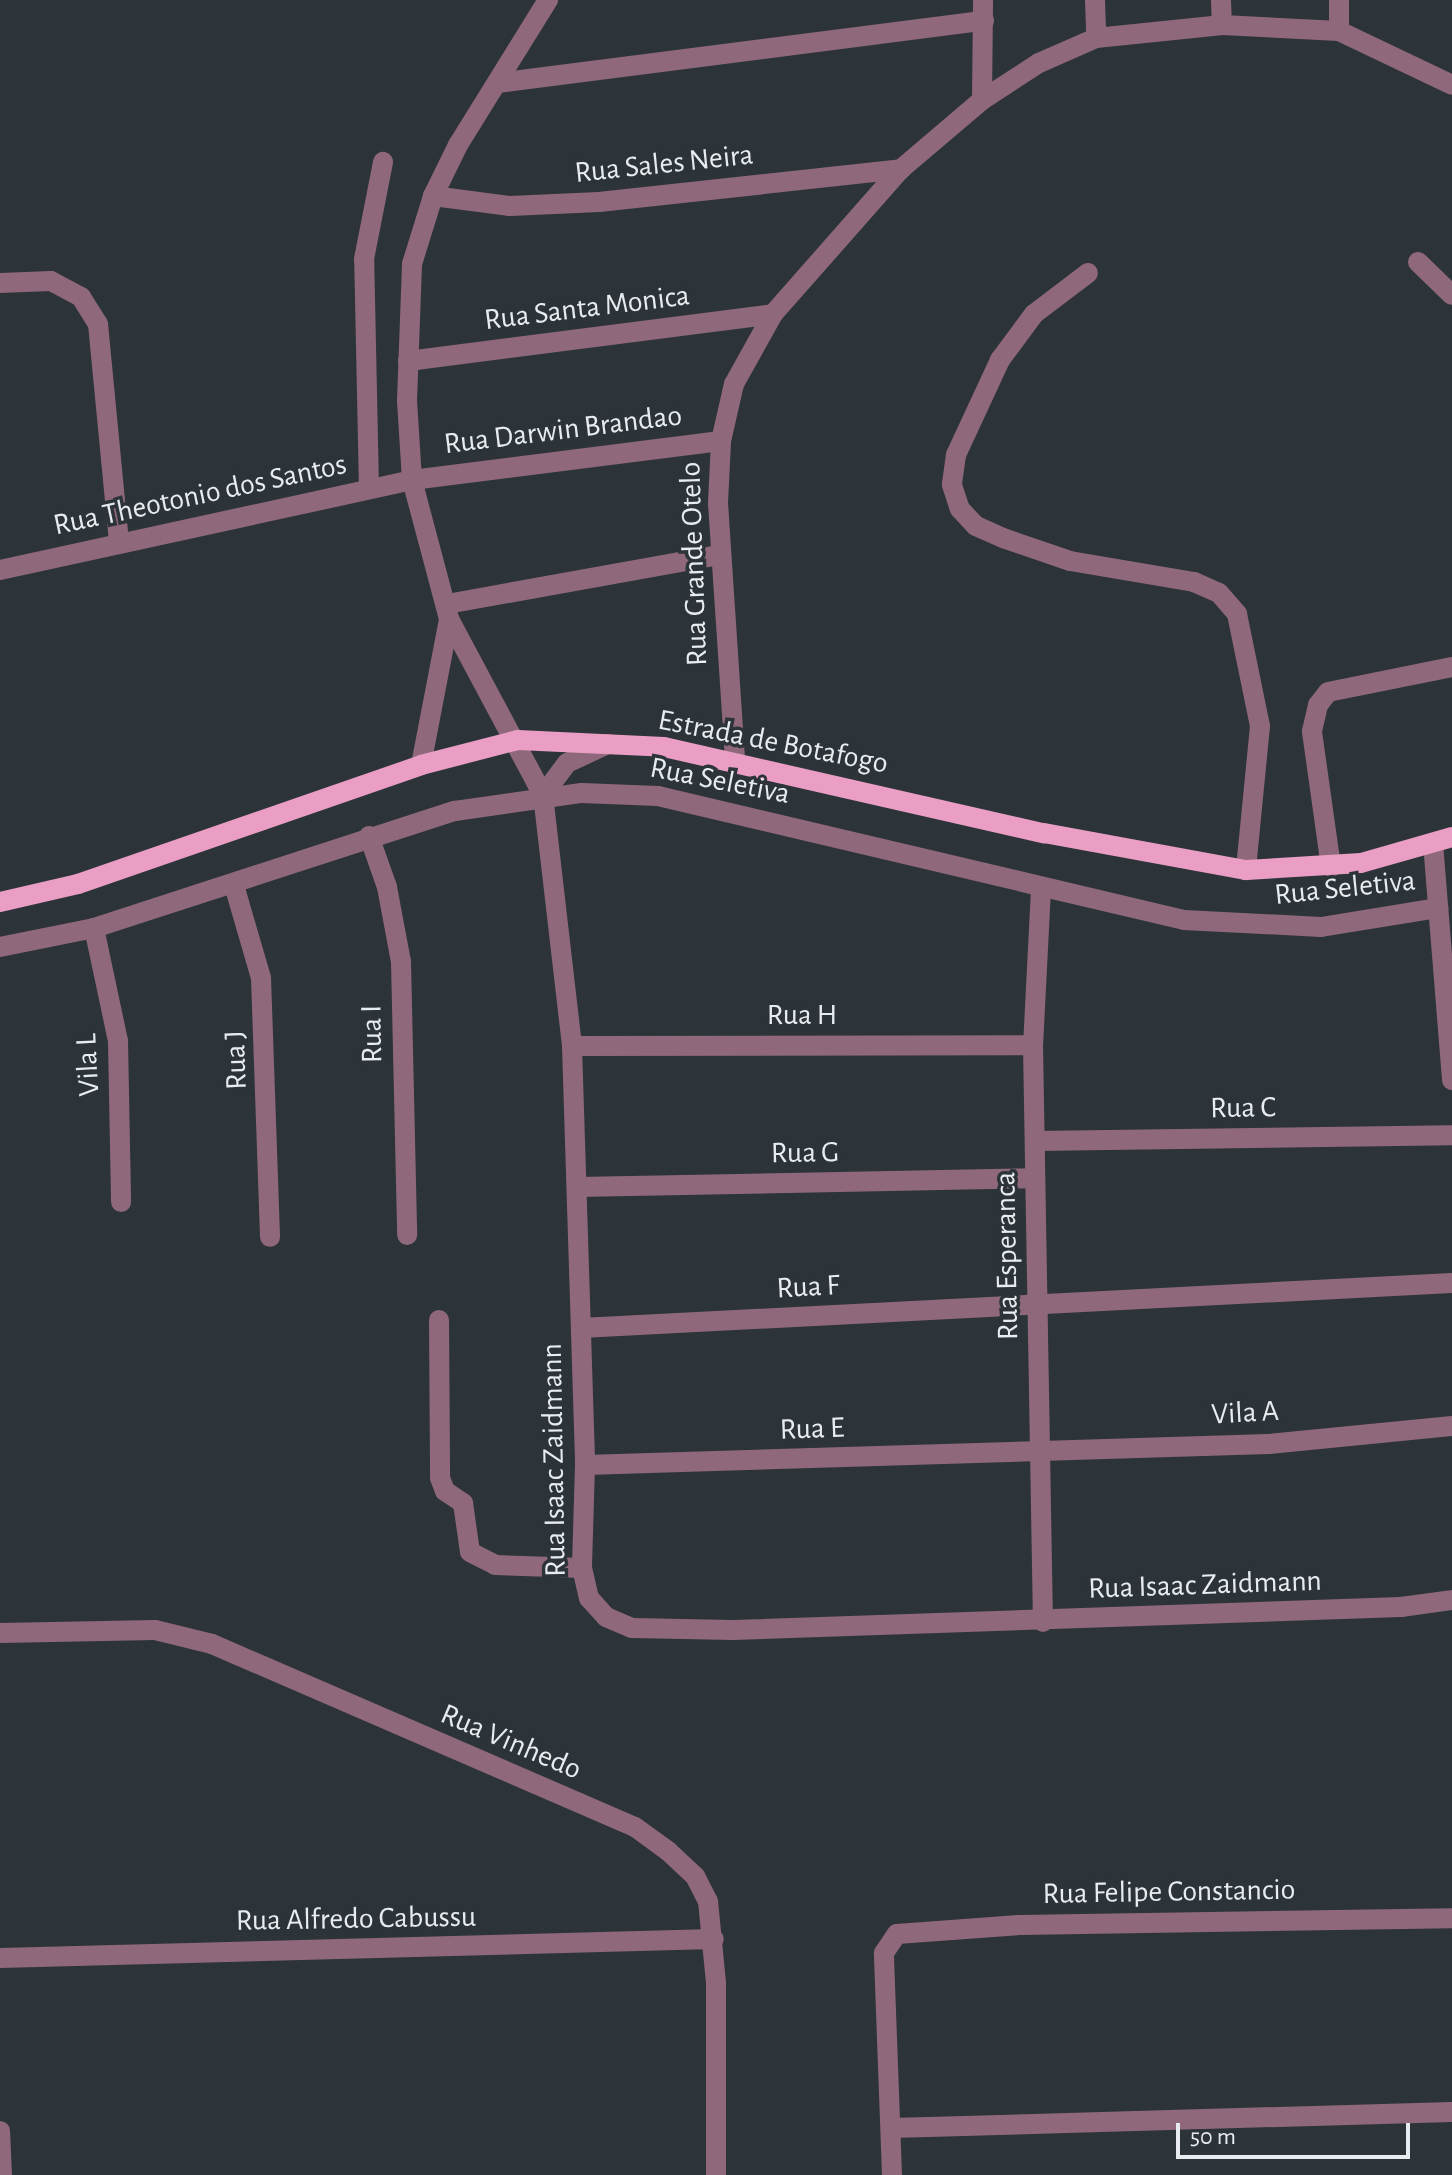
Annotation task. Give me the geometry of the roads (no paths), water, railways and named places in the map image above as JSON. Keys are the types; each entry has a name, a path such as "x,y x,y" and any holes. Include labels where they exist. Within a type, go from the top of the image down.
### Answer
{"main road":[{"name":"Estrada de Botafogo","path":"0,902 78,884 421,765 518,740 608,744 735,759 1044,833 1246,870 1331,867 1442,840"}],"street":[{"path":"518,740 448,612 412,480 408,361 412,264 433,196 548,0"},
{"path":"982,100 983,0"},
{"path":"1095,0 1096,38"},
{"path":"1221,0 1222,25"},
{"path":"1339,0 1339,31"},
{"path":"497,83 984,21"},
{"name":"Rua Grande Otelo","path":"735,759 720,555 721,441 734,384 773,314 901,169 982,100 1039,63 1096,38 1222,25 1339,31 1452,85"},
{"path":"369,489 364,259 383,162"},
{"name":"Rua Sales Neira","path":"433,196 510,206 599,202 901,169"},
{"path":"1418,262 1452,295"},
{"path":"1088,273 1034,314 1000,360 956,455 952,485 960,509 976,526 1070,561 1194,582 1219,593 1237,614 1260,726 1260,770 1246,870"},
{"path":"0,283 51,281 81,297 98,324 119,542"},
{"name":"Rua Santa Monica","path":"408,361 773,314"},
{"name":"Rua Darwin Brandao","path":"412,480 721,441"},
{"name":"Rua Theotonio dos Santos","path":"0,570 412,480"},
{"path":"448,612 720,555"},
{"path":"421,765 448,612"},
{"path":"1331,867 1312,731 1318,705 1328,692 1452,667"},
{"name":"Rua Isaac Zaidmann","path":"518,740 543,795 572,1046 585,1465 582,1568 589,1598 606,1617 632,1628 1043,1622 1452,1600"},
{"path":"543,795 567,763 608,744"},
{"name":"Rua Seletiva","path":"0,947 94,928 234,885 369,836 543,795 658,796 1041,889 1245,927 1321,927 1438,908"},
{"name":"Rua I","path":"369,836 387,887 401,962 407,1235"},
{"path":"1442,840 1438,908 1452,1080"},
{"name":"Rua J","path":"234,885 261,978 270,1237"},
{"name":"Rua Esperanca","path":"1041,889 1033,1045 1043,1622"},
{"name":"Vila L","path":"94,928 116,1021 121,1202"},
{"name":"Rua H","path":"572,1046 1033,1045"},
{"name":"Rua C","path":"1035,1141 1452,1135"},
{"name":"Rua G","path":"577,1187 1035,1178"},
{"name":"Rua F","path":"581,1328 1038,1307 1452,1283"},
{"path":"439,1320 440,1478 445,1491 463,1503 470,1552 495,1565 582,1568"},
{"name":"Vila A","path":"1040,1449 1269,1444 1452,1426"},
{"name":"Rua E","path":"585,1465 1040,1449"},
{"name":"Rua Vinhedo","path":"0,1633 155,1630 212,1644 635,1827 695,1876 708,1901 714,1939 716,2175"},
{"name":"Rua Felipe Constancio","path":"892,2128 884,1953 890,1939 905,1932 1019,1925 1452,1918"},
{"name":"Rua Alfredo Cabussu","path":"0,1958 714,1939"},
{"path":"892,2175 892,2128 1452,2112"},
{"path":"0,2131 2,2175"}]}
